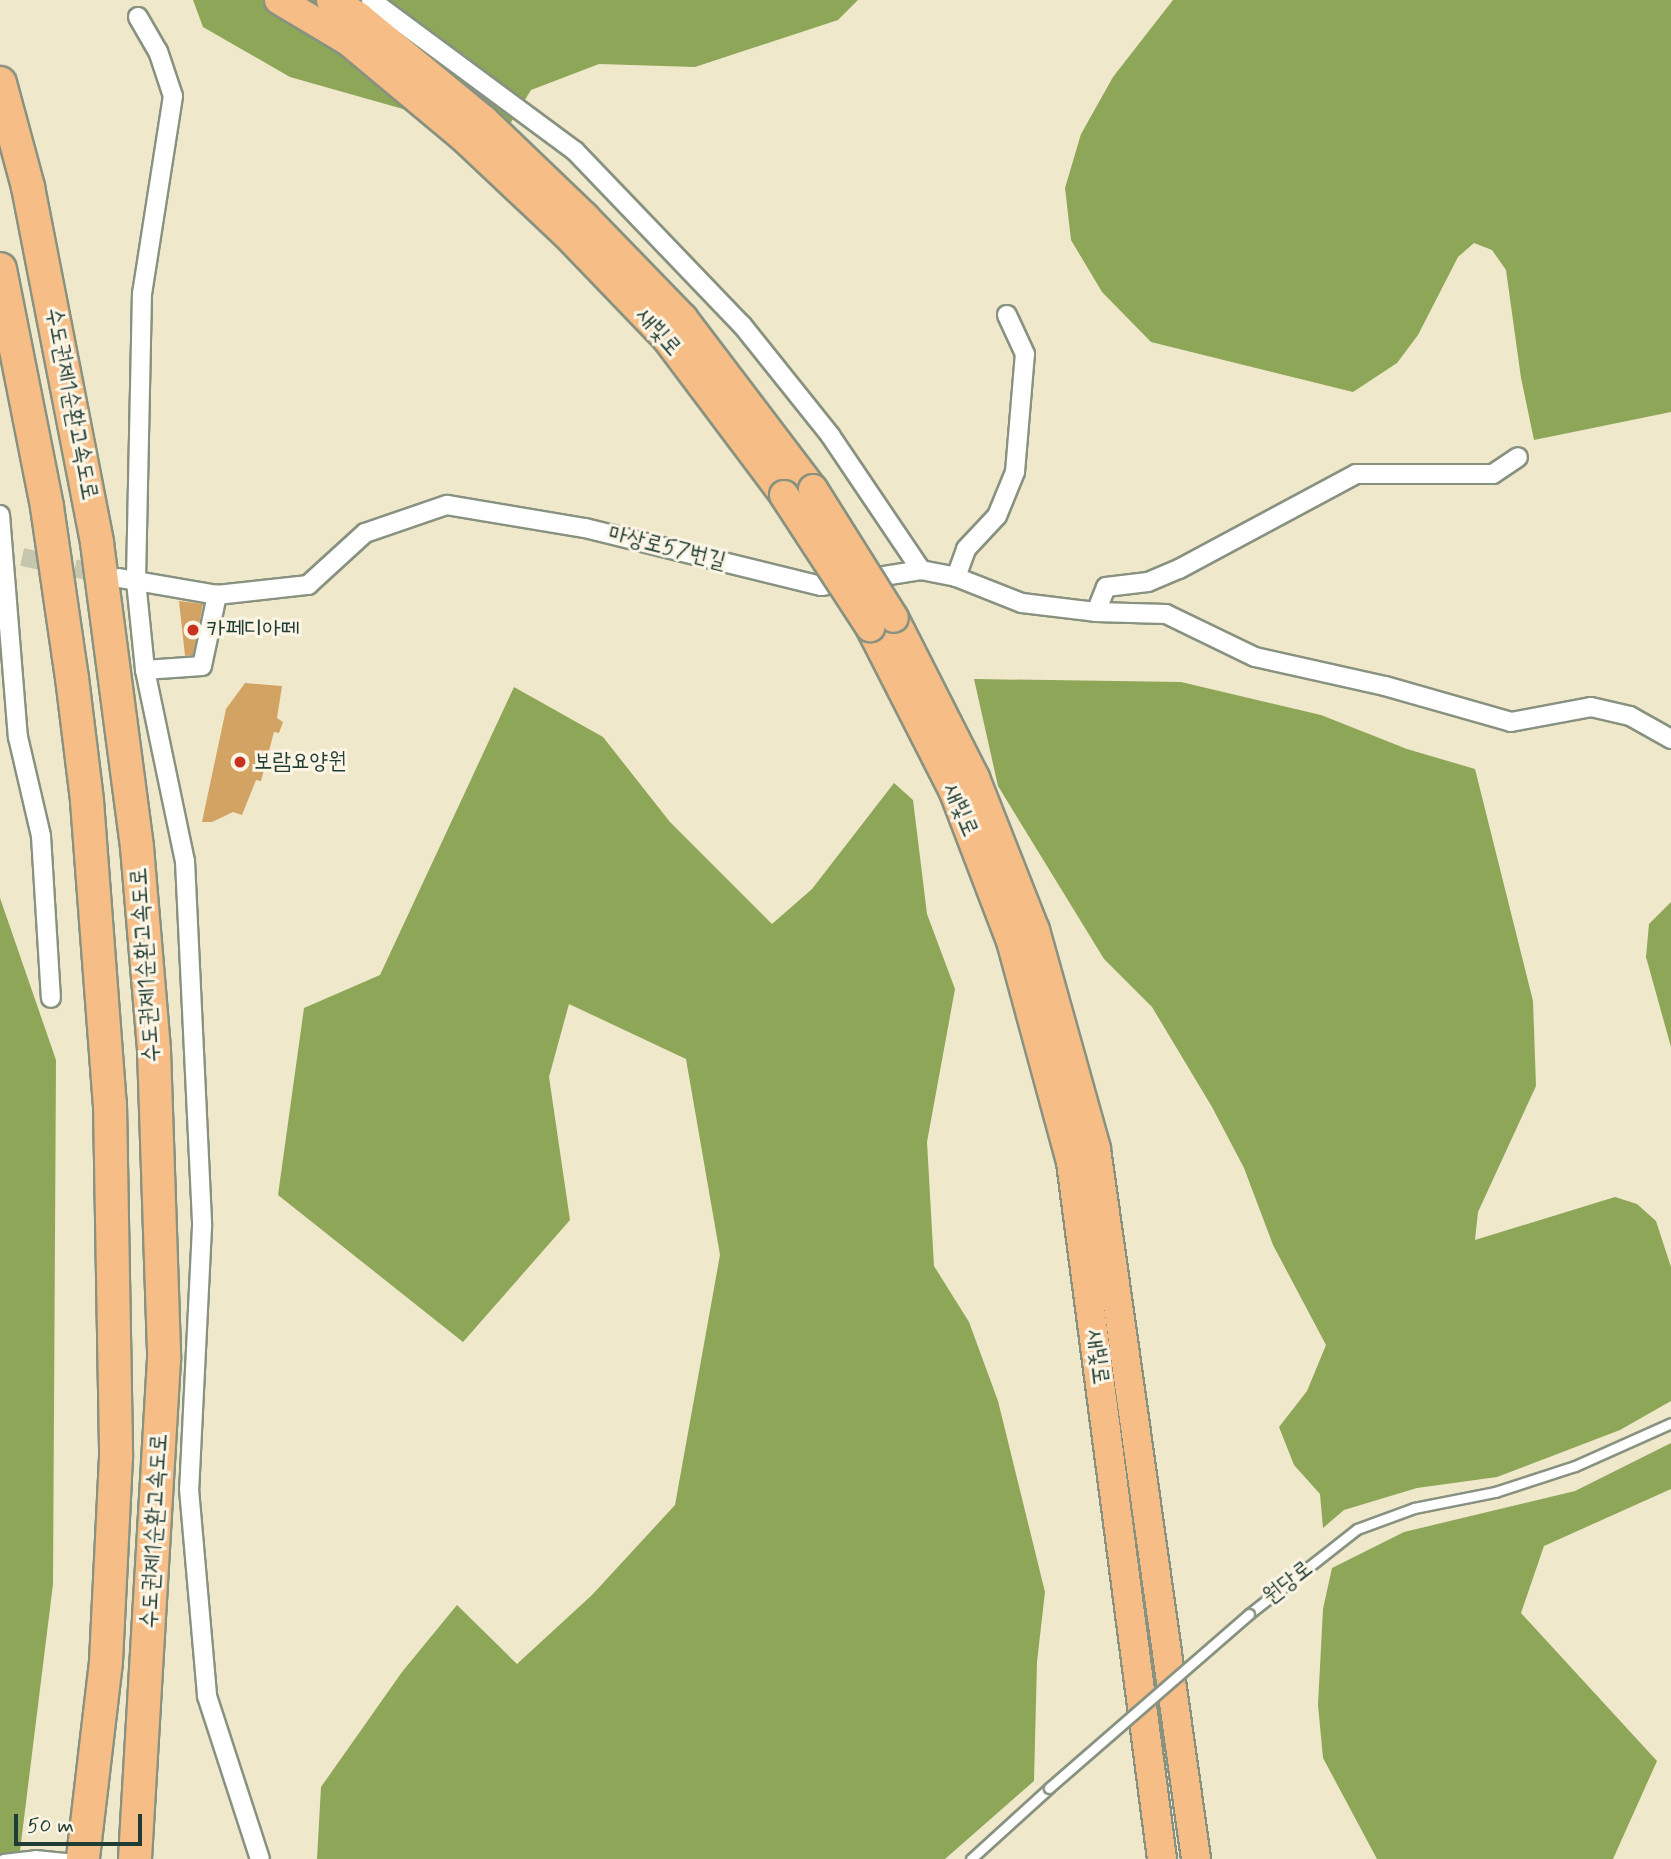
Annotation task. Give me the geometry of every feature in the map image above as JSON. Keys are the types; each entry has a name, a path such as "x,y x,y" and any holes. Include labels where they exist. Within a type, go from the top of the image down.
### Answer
{"highway":[{"name":"새빛로","path":"279,0 348,41 464,138 566,234 667,339 882,623 954,792 1011,941 1071,1162 1161,1859"},
{"name":"새빛로","path":"331,0 359,17 484,120 585,217 683,318 813,489 882,623 975,778 1035,930 1096,1149 1196,1859"},
{"name":"수도권제1순환고속도로","path":"0,83 33,212 97,542 137,847 154,1050 164,1359 135,1859"},
{"name":"수도권제1순환고속도로","path":"0,269 47,506 72,678 87,801 110,1104 116,1457 106,1662 83,1859"}],"street":[{"path":"371,0 575,151 742,325 830,435 921,570"},
{"path":"138,17 158,51 173,96 142,293 127,580 185,861 202,1227 189,1489 207,1696 260,1859"},
{"path":"956,577 966,549 996,516 1014,472 1025,354 1007,315"},
{"path":"1096,612 1106,587 1148,582 1179,569 1356,474 1493,474 1518,457"},
{"name":"마상로57번길","path":"127,580 217,595 308,585 365,533 447,505 585,528 821,586 921,570 956,577 1022,603 1096,612 1166,614 1255,657 1385,686 1511,723 1591,707 1630,716 1671,739"},
{"path":"0,515 9,555 18,737 41,836 51,998"},
{"path":"145,670 202,666 217,595"}],"lane":[{"name":"원당로","path":"971,1859 1249,1614 1357,1530 1414,1508 1494,1492 1575,1466 1671,1423"},
{"path":"3,1859 35,1855 75,1859"}],"green space":[{"path":"193,0 858,0 838,20 695,67 599,64 531,90 502,137 290,77 203,27"},
{"path":"1173,0 1671,0 1671,412 1534,440 1521,378 1506,270 1492,250 1474,243 1458,257 1418,335 1397,363 1353,392 1151,342 1102,292 1071,240 1065,188 1081,134 1113,77"},
{"path":"974,679 1181,682 1321,715 1407,749 1475,769 1533,1001 1536,1086 1478,1212 1475,1240 1615,1197 1637,1204 1656,1221 1671,1267 1671,1401 1620,1430 1497,1477 1417,1488 1344,1510 1323,1528 1320,1494 1294,1465 1279,1427 1307,1391 1326,1345 1273,1245 1244,1168 1212,1107 1152,1007 1104,959 998,786"},
{"path":"514,687 603,737 670,822 772,924 812,889 894,783 913,800 927,914 955,989 927,1142 934,1266 969,1322 998,1401 1045,1592 1037,1662 1034,1781 945,1859 317,1859 321,1787 402,1672 457,1605 517,1664 592,1595 675,1505 720,1255 686,1059 569,1004 549,1077 570,1220 463,1342 278,1195 304,1008 380,975"},
{"path":"0,898 56,1060 53,1584 19,1859 0,1859"},
{"path":"1671,902 1671,1047 1646,957 1649,924"},
{"path":"1671,1443 1671,1489 1544,1546 1521,1613 1657,1761 1613,1859 1377,1859 1323,1758 1318,1705 1323,1609 1332,1568 1404,1532 1575,1491"}],"building":[{"name":"카페디아떼","path":"179,601 203,604 193,655 185,656"},
{"name":"보람요양원","path":"245,683 282,686 277,718 283,722 279,733 274,732 261,781 256,780 242,815 233,812 212,822 202,822 226,709"}],"tunnel":[{"path":"22,557 107,575"}],"place":[{"name":"카페디아떼","path":"193,630"},
{"name":"보람요양원","path":"240,762"}]}
